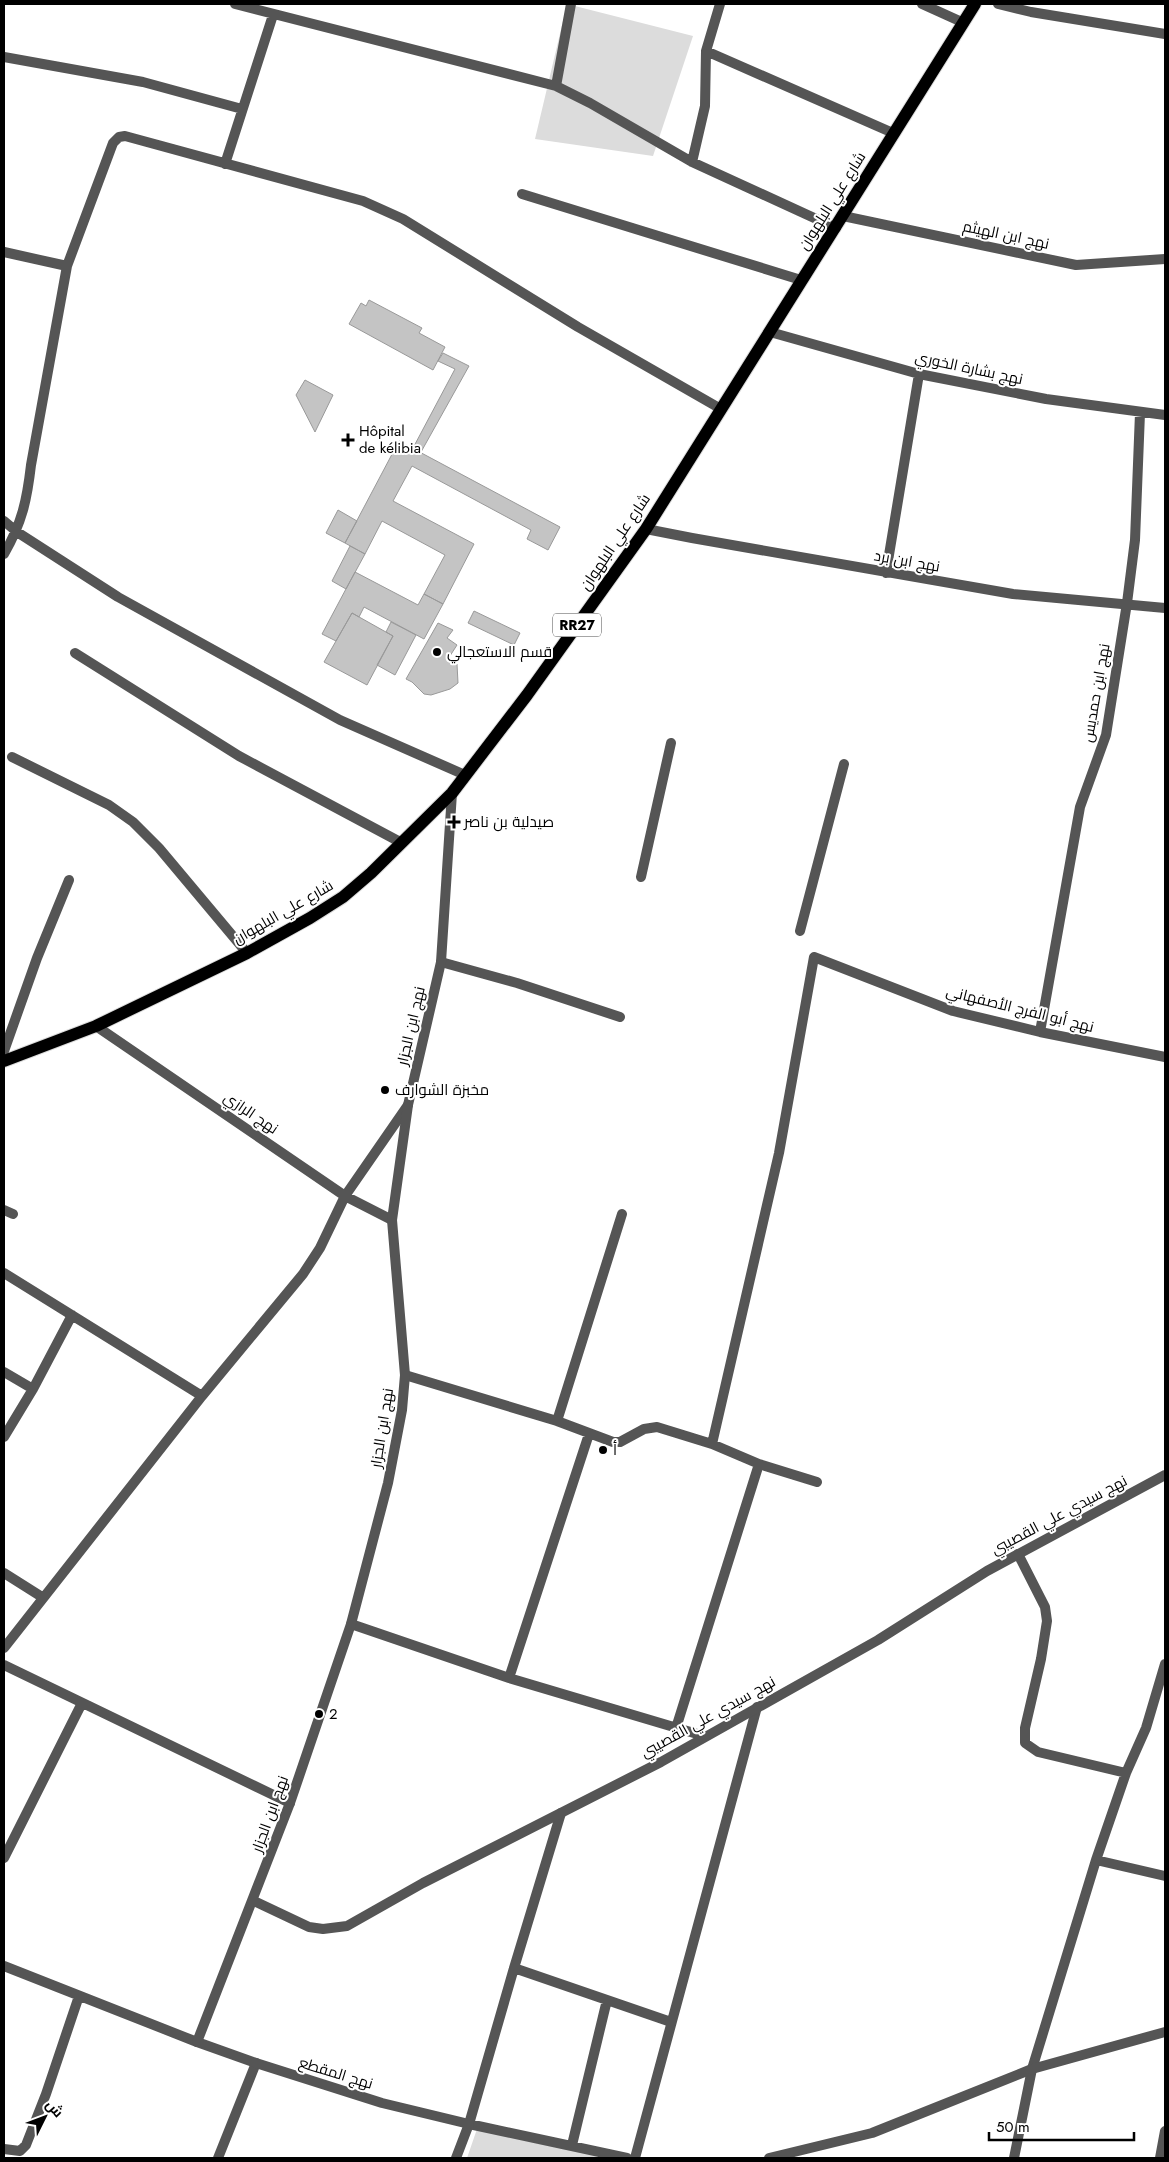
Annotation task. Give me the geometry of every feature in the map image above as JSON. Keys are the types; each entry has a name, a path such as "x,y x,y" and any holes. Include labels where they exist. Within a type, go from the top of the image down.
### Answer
{"main road":[{"name":"شارع علي البلهوان","path":"4,1061 96,1026 247,954 310,918 343,897 402,843 452,793 527,695 646,528 975,4"}],"street":[{"path":"235,4 556,86 590,103 692,162 836,228"},
{"path":"556,86 571,4"},
{"path":"692,162 705,106 706,51 720,4"},
{"path":"922,4 964,23"},
{"path":"998,4 1031,12 1165,34"},
{"path":"225,164 273,15"},
{"path":"706,51 893,133"},
{"path":"4,57 144,82 242,109"},
{"path":"4,554 17,532 27,498 31,465 67,266 113,143 119,137 125,136 363,201 403,219 578,327 721,409"},
{"path":"522,194 801,280"},
{"name":"نهج ابن الهيثم","path":"843,216 1076,265 1165,259"},
{"path":"4,252 67,266"},
{"name":"نهج بشارة الخوري","path":"770,332 919,374 1046,399 1165,415"},
{"path":"886,573 919,374"},
{"name":"نهج ابن حمديس","path":"1040,1032 1080,807 1106,735 1136,540 1140,413"},
{"path":"4,521 17,532 118,597 340,720 466,775"},
{"name":"نهج ابن برد","path":"646,528 886,573 1013,594 1165,608"},
{"path":"75,653 239,756 402,843"},
{"path":"641,877 671,742"},
{"path":"12,757 109,806 133,822 159,848 247,954"},
{"path":"800,931 844,764"},
{"name":"نهج ابن الجزار","path":"197,2042 254,1901 290,1803 351,1624 388,1483 402,1410 404,1375 392,1220 408,1105 442,962 452,793"},
{"path":"4,1051 37,958 68,880"},
{"name":"نهج أبو الفرج الأصفهاني","path":"712,1444 779,1153 814,957 953,1011 1040,1032 1165,1057"},
{"path":"442,962 517,983 620,1016"},
{"name":"نهج الرازي","path":"96,1026 345,1196 392,1220"},
{"path":"4,1648 42,1597 202,1396 303,1274 323,1243 345,1196 408,1105"},
{"path":"557,1421 622,1214"},
{"path":"4,1273 202,1396"},
{"path":"4,1437 33,1389 72,1315"},
{"path":"4,1372 33,1389"},
{"path":"404,1375 557,1421 613,1442 620,1442 644,1429 657,1427 712,1444 759,1464 817,1482"},
{"path":"509,1678 589,1434"},
{"path":"676,1728 759,1464"},
{"name":"نهج سيدي علي القصيبي","path":"254,1901 309,1927 323,1929 346,1926 423,1883 661,1762 704,1736 878,1640 987,1571 1165,1475"},
{"path":"1018,1554 1045,1607 1047,1621 1041,1659 1025,1728 1025,1743 1038,1752 1126,1773"},
{"path":"4,1573 42,1597"},
{"path":"351,1624 509,1678 704,1736"},
{"path":"1014,2158 1032,2069 1096,1860 1126,1773 1146,1728 1165,1664"},
{"path":"4,1665 290,1803"},
{"path":"4,1858 17,1828 82,1703"},
{"path":"635,2158 757,1707"},
{"path":"456,2158 469,2124 561,1813"},
{"path":"1096,1860 1165,1876"},
{"name":"نهج المقطع","path":"4,1966 197,2042 382,2103 627,2158"},
{"path":"514,1968 671,2022"},
{"path":"4,2149 20,2151 26,2146 46,2094 79,1996"},
{"path":"572,2145 607,2000"},
{"path":"769,2158 872,2133 1032,2069 1165,2032"},
{"path":"218,2158 256,2063"},
{"path":"1160,2158 1165,2131"}],"shaded area":[{"path":"567,4 693,36 653,156 535,139"},
{"path":"477,2129 609,2158 467,2158"}],"building":[{"path":"369,300 422,328 419,333 445,347 433,370 349,324 361,303 366,306"},
{"path":"443,353 469,366 421,452 413,448 455,369 438,361"},
{"path":"305,380 333,395 315,432 296,395"},
{"path":"399,441 560,527 548,550 527,539 531,530 412,466 393,501 474,544 443,604 424,594 445,555 382,521 365,554 345,543"},
{"path":"338,510 357,521 345,543 326,533"},
{"path":"350,546 365,554 346,589 332,581"},
{"path":"355,572 418,605 424,594 443,604 424,639 364,607 359,617 352,613 336,641 322,634"},
{"path":"474,611 520,633 514,645 468,623"},
{"path":"352,613 393,636 367,685 324,662"},
{"path":"391,622 416,635 395,675 377,665 393,636 386,632"},
{"name":"قسم الاستعجالي","path":"438,623 453,630 447,638 457,645 448,659 457,664 458,683 450,689 431,695 424,694 412,682 406,679"}],"place":[{"name":"Hôpital de kélibia","path":"348,440"},
{"name":"قسم الاستعجالي","path":"437,652"},
{"name":"صيدلية بن ناصر","path":"454,822"},
{"name":"مخبزة الشوارف","path":"385,1090"},
{"name":"أ","path":"603,1450"},
{"name":"2","path":"319,1714"}]}
